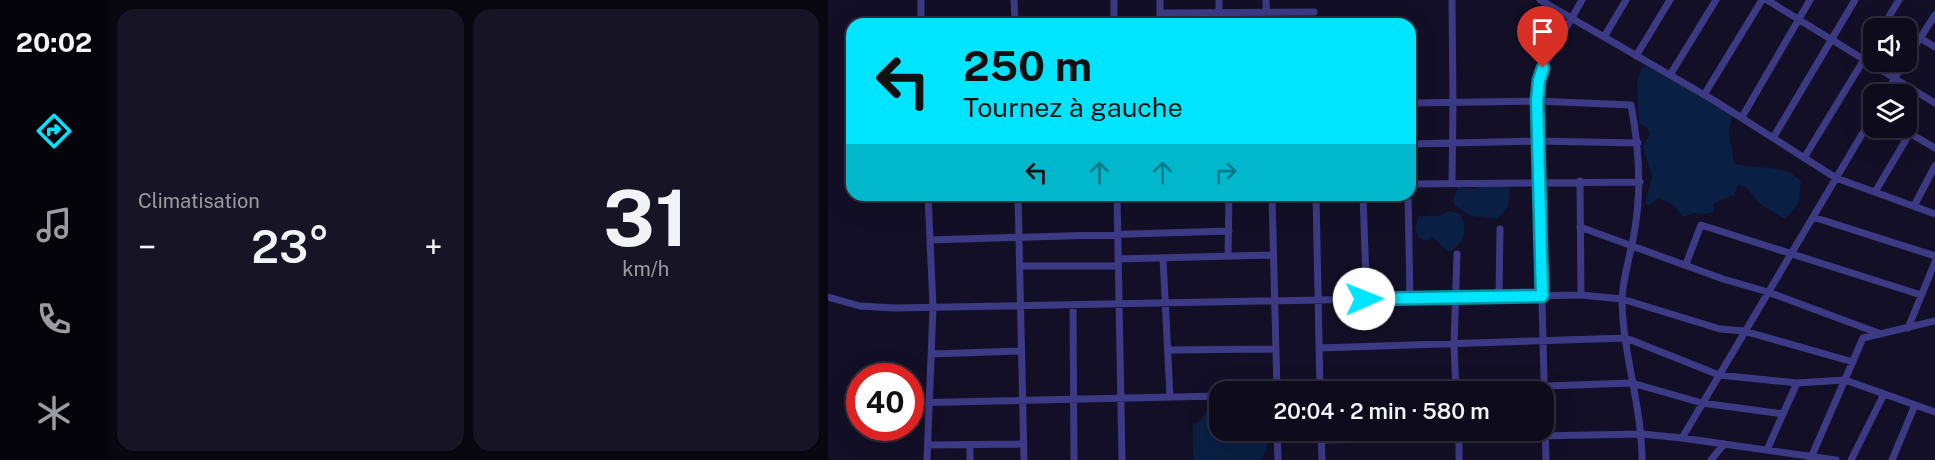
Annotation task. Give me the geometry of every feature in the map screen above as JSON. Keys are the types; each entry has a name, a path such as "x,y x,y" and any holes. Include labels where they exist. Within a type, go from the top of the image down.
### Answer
{"street":[{"path":"921,0 921,18"},
{"path":"1014,0 1015,18"},
{"path":"1114,0 1114,18"},
{"path":"1160,0 1160,18"},
{"path":"1219,0 1219,12"},
{"path":"1266,0 1266,18"},
{"path":"1452,0 1452,183"},
{"path":"1540,0 1742,117 1836,178 1935,213"},
{"path":"1544,381 1537,100 1539,80 1543,68 1582,0"},
{"path":"1604,37 1626,0"},
{"path":"1636,56 1670,0"},
{"path":"1670,75 1716,0"},
{"path":"1704,95 1762,0"},
{"path":"1767,0 1863,58"},
{"path":"1742,117 1810,0"},
{"path":"1773,138 1855,0"},
{"path":"1888,18 1899,0"},
{"path":"1160,13 1314,12"},
{"path":"1917,43 1935,15"},
{"path":"1920,38 1935,47"},
{"path":"1804,158 1863,61"},
{"path":"1885,72 1935,103"},
{"path":"1891,84 1899,72"},
{"path":"1416,103 1537,100 1631,105 1638,143 1640,182 1632,246 1622,299 1632,384 1642,434 1642,460"},
{"path":"1682,438 1863,133"},
{"path":"1917,137 1935,148"},
{"path":"1875,192 1907,138"},
{"path":"1416,144 1538,141 1638,143"},
{"path":"1914,206 1935,166"},
{"path":"1580,181 1581,295"},
{"path":"1416,184 1640,182"},
{"path":"927,460 933,307 928,201"},
{"path":"1018,201 1024,460"},
{"path":"1117,201 1122,460"},
{"path":"1228,256 1229,201"},
{"path":"1272,201 1277,381"},
{"path":"1316,201 1320,381"},
{"path":"1363,201 1366,280 1364,299"},
{"path":"1408,201 1410,298"},
{"path":"1813,217 1935,256"},
{"path":"1686,264 1701,225 1921,295"},
{"path":"1580,227 1723,279 1768,291 1881,334"},
{"path":"1499,296 1500,229"},
{"path":"930,240 1228,231"},
{"path":"1456,381 1454,297 1457,286 1457,254"},
{"path":"1020,266 1118,263 1162,258 1273,255"},
{"path":"1162,258 1170,397"},
{"path":"1908,328 1935,262"},
{"path":"828,297 860,306 894,308 1581,295 1622,299 1720,329 1744,331 1853,362"},
{"path":"1073,304 1074,460"},
{"path":"1810,458 1863,338 1935,321"},
{"path":"1319,348 1626,338 1719,375 1797,382 1845,380 1935,412"},
{"path":"1167,350 1276,349"},
{"path":"932,354 1022,351"},
{"path":"1767,450 1797,382"},
{"path":"1554,386 1632,384 1702,403 1783,414"},
{"path":"1851,460 1884,394"},
{"path":"924,403 1209,396"},
{"path":"1892,460 1916,405"},
{"path":"1554,436 1642,434 1836,460"},
{"path":"1278,441 1278,460"},
{"path":"1322,441 1322,460"},
{"path":"1459,460 1460,441"},
{"path":"1546,441 1546,460"},
{"path":"928,445 1023,444"},
{"path":"1711,460 1724,444"},
{"path":"970,445 970,460"}],"water":[{"path":"1646,66 1732,115 1729,132 1734,163 1782,170 1801,181 1798,202 1785,219 1760,204 1746,187 1738,185 1734,195 1714,203 1714,212 1705,214 1694,213 1683,217 1673,205 1658,198 1650,205 1645,204 1652,176 1643,147 1650,133 1646,127 1639,124 1637,80 1642,67"},
{"path":"1506,185 1510,189 1509,202 1506,210 1497,219 1471,216 1454,205 1453,199 1458,187 1473,189 1479,186"},
{"path":"1449,211 1460,214 1464,225 1464,235 1449,252 1432,237 1426,241 1419,238 1415,228 1419,216 1440,216"},
{"path":"1209,407 1209,441 1266,441 1267,450 1260,460 1193,460 1193,425 1201,420"}],"route":[{"path":"1364,299 1542,296 1537,100 1543,68"}]}
